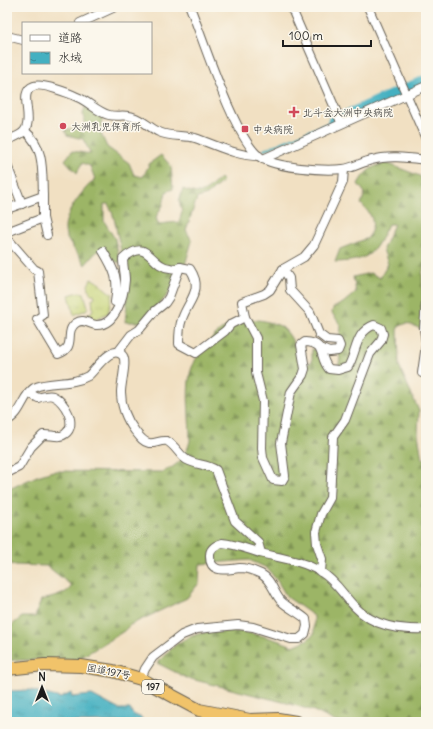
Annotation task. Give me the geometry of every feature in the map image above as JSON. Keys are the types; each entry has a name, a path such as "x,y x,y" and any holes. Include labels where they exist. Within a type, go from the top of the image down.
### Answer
{"highway":[{"name":"国道197号","path":"7,669 44,665 81,666 129,674 141,679 156,689 173,695 199,710 250,720 278,719 296,722"}],"street":[{"path":"82,22 115,7"},
{"path":"190,7 233,116 252,149 261,157 272,163 290,166 344,169 383,157 426,160"},
{"path":"291,7 340,119"},
{"path":"368,7 426,139"},
{"path":"7,36 22,40"},
{"path":"7,140 25,131 30,117 26,94 29,89 35,86 45,86 77,97 110,115 136,118 159,132 168,135 194,138 225,150 249,156 261,157 340,119 406,91 426,86"},
{"path":"25,131 34,138 41,154 43,218 47,235"},
{"path":"7,165 22,204"},
{"path":"283,269 289,278 290,290 310,312 319,334 327,340 338,342 340,346 338,351 329,352 312,342 305,342 301,345 305,369 303,376 291,392 280,451 285,476 282,481 276,481 273,480 263,458 263,401 256,373 256,338 245,317 242,302 264,294 270,290 283,269 304,257 314,245 344,182 344,169"},
{"path":"7,209 43,196"},
{"path":"7,232 43,218"},
{"path":"7,238 34,269 38,271 43,315 37,319 58,354 68,348 71,328 76,322 84,321 92,324 101,324 109,320 117,312 125,282 123,259 130,253 137,250 146,251 169,269 180,267 190,269 197,282 196,288 182,318 179,331 179,344 196,353 225,331 231,324 245,317"},
{"path":"101,324 113,310 117,287 116,273 103,251"},
{"path":"7,420 15,414 34,388 43,385 61,384 84,378 91,373 104,358 118,352 126,340 139,330 155,310 166,302 180,267"},
{"path":"422,373 426,344 424,329 426,301"},
{"path":"320,572 322,559 317,544 316,532 321,514 330,498 333,437 345,420 370,354 381,341 383,334 381,328 374,325 367,328 359,337 348,367 338,370 329,369 324,363 322,349"},
{"path":"118,352 125,360 121,393 123,409 130,424 146,442 152,443 167,440 174,445 185,459 216,470 235,521 258,542 261,553"},
{"path":"7,473 19,467 32,447 43,435 60,436 66,434 69,429 69,412 63,403 53,396 49,395 38,398 29,393"},
{"path":"141,679 145,668 153,657 182,635 197,629 238,625 260,629 290,639 299,639 305,634 307,626 306,619 280,600 268,579 250,569 240,568 222,571 216,568 211,562 210,554 214,546 222,543 304,564 320,572 332,580 355,607 386,626 399,630 426,629"}],"green space":[{"path":"85,107 103,119 101,123 101,134 107,147 129,163 134,175 143,177 150,163 161,155 171,166 173,189 166,192 163,205 156,217 158,224 179,222 182,212 179,201 183,189 200,193 207,190 220,178 223,181 207,195 197,198 186,230 192,241 185,265 169,293 145,322 125,322 127,299 126,278 114,218 108,204 104,204 104,221 115,239 120,263 111,260 105,250 97,251 85,265 66,236 66,221 73,205 84,190 95,179 90,166 82,163 77,173 65,160 72,151 91,154 83,139 67,135 65,130 85,127 83,114"},
{"path":"386,163 420,176 426,189 426,258 422,275 423,302 421,329 407,323 398,327 399,366 419,411 418,434 422,459 426,458 426,722 336,722 314,711 287,703 187,678 157,663 177,644 190,637 204,633 234,631 250,633 293,646 307,640 314,634 314,616 287,597 267,568 249,560 200,564 199,583 187,598 130,625 124,631 77,660 7,661 7,629 22,617 35,617 41,600 62,594 72,586 47,566 13,565 7,561 7,490 37,476 53,471 162,472 173,467 184,456 190,441 188,390 193,364 215,335 237,322 255,320 265,321 280,326 289,335 304,364 312,362 312,349 318,351 324,363 338,370 340,358 338,351 341,326 332,313 333,308 343,303 356,292 353,277 370,273 380,278 388,264 383,249 394,224 388,224 379,242 369,254 356,260 335,262 340,249 368,238 372,228 372,220 371,216 361,204 365,193 358,184 369,170"},
{"path":"91,279 113,294 108,313 94,320 83,317 91,313 93,309 92,299 95,297 94,294 90,294 88,285"},
{"path":"79,292 84,293 88,307 86,310 74,315 69,295"}],"water":[{"path":"31,690 60,698 71,693 72,697 92,695 118,709 130,709 133,714 142,718 142,722 7,722 7,691"}],"waterway":[{"path":"333,121 426,80"},
{"path":"264,150 333,121"}],"place":[{"name":"北斗会大洲中央病院","path":"294,112"},
{"name":"大洲乳児保育所","path":"63,126"},
{"name":"中央病院","path":"245,129"}]}
